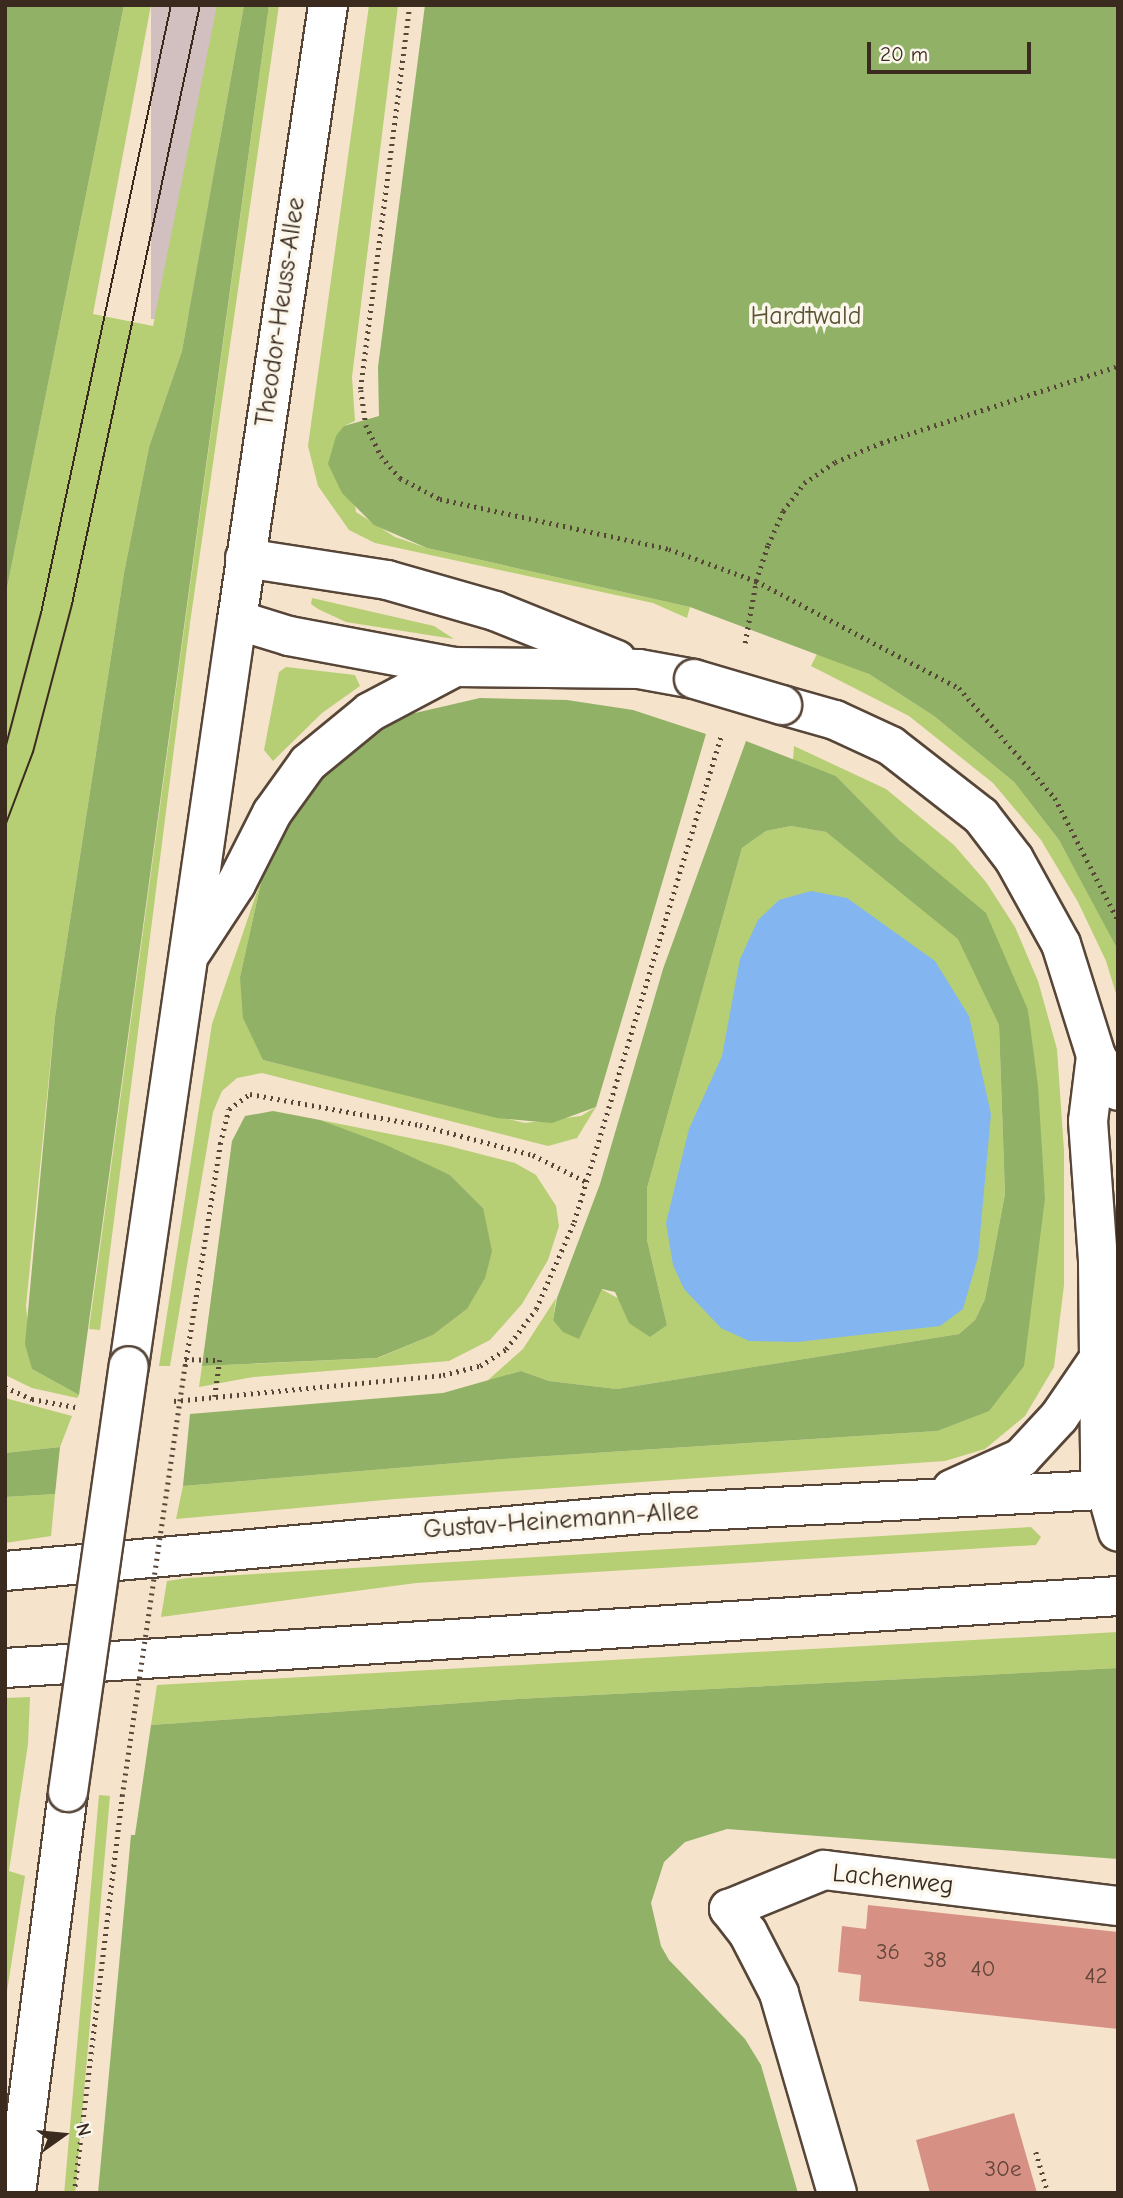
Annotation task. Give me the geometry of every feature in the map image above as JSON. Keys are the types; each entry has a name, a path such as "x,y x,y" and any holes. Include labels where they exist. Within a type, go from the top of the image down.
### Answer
{"main road":[{"name":"Theodor-Heuss-Allee","path":"16,2193 68,1792 192,951 245,558 328,5"},
{"path":"245,558 330,567 483,607 639,669"},
{"path":"237,620 289,636 454,667 639,669 694,679 835,720 891,746 981,816 1014,859 1061,944 1096,1056 1118,1091"},
{"path":"192,951 236,884 272,813 308,763 370,712 454,667"},
{"path":"1096,1056 1088,1121 1098,1262 1100,1468 1112,1489 1118,1532"},
{"path":"925,1499 1021,1458 1054,1424 1098,1360"},
{"name":"Gustav-Heinemann-Allee","path":"5,1572 438,1529 1112,1489"},
{"path":"5,1668 1118,1596"},
{"name":"Lachenweg","path":"837,2193 779,1993 748,1933 729,1909 824,1870 1118,1906"}],"path":[{"path":"410,5 361,390 366,425 381,456 400,478 440,499 669,549 755,581 959,688 1055,798 1118,920"},
{"path":"755,581 783,511 804,483 835,462 1118,366"},
{"path":"159,1402 443,1374 480,1366 506,1349 536,1309 558,1267 715,759"},
{"path":"74,2193 122,1796 184,1366 220,1144 229,1109 250,1094 420,1125 533,1155 585,1181"},
{"path":"186,1359 220,1360 215,1397"},
{"path":"5,1387 32,1399 85,1408"},
{"path":"1036,2152 1048,2193"}],"shaded area":[{"path":"151,5 217,5 217,319 151,319"}],"green space":[{"path":"5,5 124,5 5,598"},
{"path":"124,5 151,5 93,314 153,326 217,5 244,5 182,351 149,447 124,573 55,1017 26,1306 32,1369 79,1395 77,1398 32,1388 5,1375 5,598"},
{"path":"244,5 269,5 79,1395 32,1369 25,1344 55,1017 124,573 149,447 182,351"},
{"path":"269,5 279,5 190,623 100,1330 89,1329"},
{"path":"369,5 398,5 352,377 355,421 344,426 356,512 395,537 427,548 690,607 687,618 653,603 375,543 349,530 318,486 308,446"},
{"name":"Hardtwald","path":"425,5 1118,5 1118,950 1059,840 1014,782 934,716 869,674 690,607 427,548 374,525 342,493 328,464 336,436 344,426 379,416 378,367"},
{"path":"312,598 434,626 454,639 346,622 318,609 311,604"},
{"path":"818,652 869,674 934,716 1014,782 1059,840 1110,931 1118,950 1118,1000 1106,961 1078,902 1041,840 993,783 909,716 811,666"},
{"path":"286,667 355,675 360,686 322,713 273,761 264,750 279,672"},
{"path":"480,698 567,700 633,710 706,734 596,1107 552,1123 497,1118 263,1060 243,1018 240,977 263,874 295,810 331,768 402,716"},
{"path":"746,741 836,776 900,841 986,913 1028,1010 1038,1086 1045,1198 1024,1366 989,1411 937,1431 517,1458 183,1486 190,1414 443,1393 521,1371 549,1381 617,1389 959,1334 975,1320 985,1299 1005,1194 999,1025 958,939 826,832 791,826 766,831 742,848 647,1188 647,1240 667,1325 650,1337 629,1323 615,1292 602,1289 579,1339 563,1332 553,1320 557,1298 600,1184 663,969"},
{"path":"794,746 886,789 954,845 986,882 1015,927 1038,981 1057,1049 1064,1151 1064,1285 1054,1367 1025,1416 985,1449 945,1461 395,1499 176,1519 183,1486 517,1458 937,1431 1045,1198 1028,1010 900,841 836,776 793,760"},
{"path":"791,826 826,832 959,939 999,1025 1005,1194 985,1299 975,1320 959,1334 617,1389 549,1381 521,1371 487,1381 523,1349 556,1298 553,1320 578,1338 601,1289 667,1325 647,1240 647,1188 742,848 766,831"},
{"path":"263,874 240,977 263,1060 525,1123 581,1116 596,1107 577,1138 548,1146 262,1073 237,1078 222,1091 213,1112 170,1366 159,1366 212,1024"},
{"path":"273,1111 320,1120 384,1144 450,1175 483,1208 492,1251 485,1278 467,1309 433,1335 377,1358 202,1366 232,1141 245,1116"},
{"path":"320,1120 445,1145 515,1163 536,1175 556,1206 559,1226 548,1260 522,1304 490,1340 449,1361 253,1377 199,1387 202,1366 378,1358 433,1335 467,1309 483,1208 450,1175"},
{"path":"5,1398 72,1416 60,1447 5,1453"},
{"path":"60,1447 55,1494 5,1497 5,1453"},
{"path":"55,1494 51,1536 5,1543 5,1497"},
{"path":"1031,1527 1041,1537 1036,1545 416,1583 161,1617 167,1581 188,1578"},
{"path":"1118,1632 1118,1668 517,1699 151,1725 157,1685"},
{"path":"1118,1668 1118,1859 727,1829 685,1842 664,1862 651,1903 661,1946 669,1960 745,2039 761,2065 798,2193 98,2193 131,1835 135,1835 151,1725 517,1699"},
{"path":"30,1697 28,1744 9,1871 25,1876 5,2004 5,1698"},
{"path":"99,1795 110,1796 75,2193 64,2193"}],"water":[{"path":"811,891 847,898 935,961 969,1016 991,1114 978,1257 963,1309 940,1326 797,1342 749,1341 721,1328 684,1289 673,1265 666,1223 689,1129 722,1056 740,959 758,920 779,900"}],"building":[{"path":"868,1905 1118,1932 1118,2029 859,2001 861,1975 838,1972 842,1926 866,1929"},
{"path":"1014,2113 1037,2193 930,2193 916,2140"}],"tram line":[{"path":"5,749 41,613 171,5"},
{"path":"5,826 33,752 72,604 200,5"}]}
